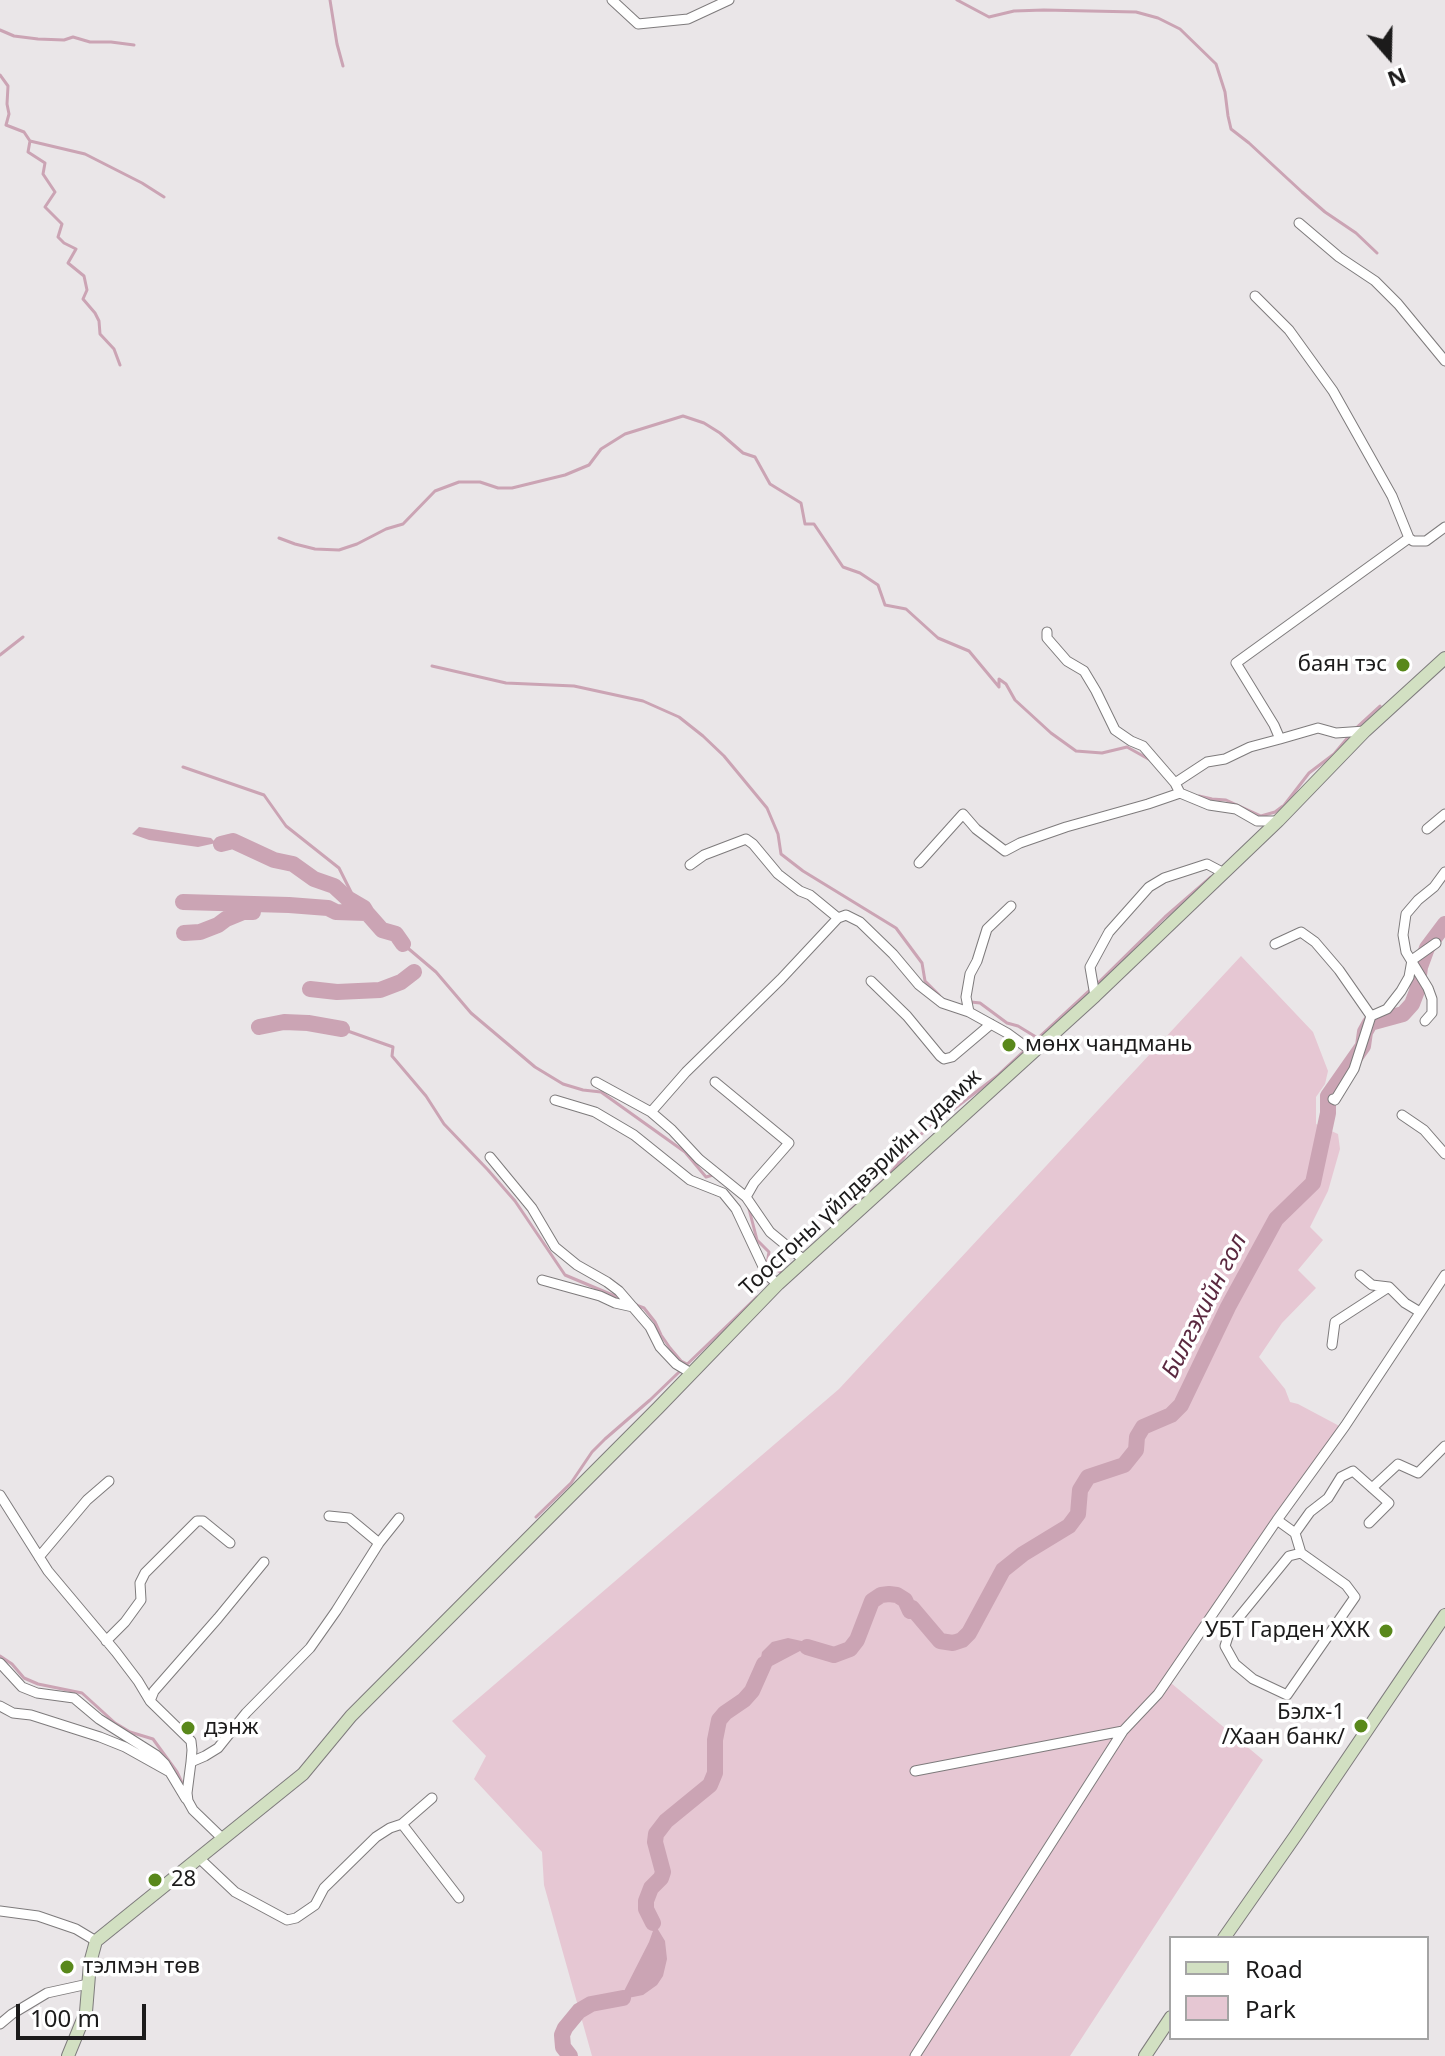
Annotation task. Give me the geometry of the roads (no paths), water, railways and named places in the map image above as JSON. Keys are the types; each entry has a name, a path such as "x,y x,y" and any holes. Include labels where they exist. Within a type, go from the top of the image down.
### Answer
{"main road":[{"name":"Тоосгоны үйлдвэрийн гудамж","path":"96,1941 303,1774 351,1716 778,1284 1095,996 1278,821 1365,731 1445,658"},
{"path":"1225,1936 1445,1615"},
{"path":"68,2056 86,2012 90,1963 96,1941"},
{"path":"1145,2056 1169,2020"}],"street":[{"path":"612,0 638,24 688,19 729,0"},
{"path":"1299,223 1339,257 1375,281 1445,361"},
{"path":"1255,296 1289,330 1333,391 1392,496 1409,538 1426,541 1445,527"},
{"path":"1280,739 1236,663 1409,538"},
{"path":"1047,632 1047,638 1067,661 1084,671 1115,730 1143,746 1178,788 1209,805 1236,809 1257,821 1278,821"},
{"path":"919,863 963,814 1005,851 1066,827 1148,804 1178,788 1207,762 1225,759 1250,747 1318,728 1351,734 1365,731"},
{"path":"1427,829 1445,814"},
{"path":"690,865 704,855 746,839 778,874 838,918"},
{"path":"1095,996 1090,967 1109,932 1149,887 1164,878 1207,864 1224,873"},
{"path":"1425,1021 1432,1013 1432,999 1406,952 1403,935 1406,914 1445,872"},
{"path":"969,1012 966,997 970,974 987,929 1011,906"},
{"path":"651,1112 686,1072 838,918 846,915 853,917 893,954 919,985 942,1003 969,1012 1033,1052"},
{"path":"1275,944 1301,932 1315,942 1371,1016"},
{"path":"1333,1099 1354,1069 1371,1016 1387,1009 1395,1001 1414,963 1436,943"},
{"path":"871,981 944,1059 952,1057 991,1024"},
{"path":"596,1082 651,1112 699,1159 746,1197 770,1232 804,1260"},
{"path":"715,1082 789,1143 754,1183 746,1197"},
{"path":"555,1100 595,1112 634,1135 690,1180 723,1193 736,1209 767,1275 778,1284"},
{"path":"1402,1115 1424,1130 1445,1154"},
{"path":"490,1157 532,1208 555,1247 577,1265 607,1282 650,1327 660,1347 676,1364 691,1373"},
{"path":"1360,1275 1372,1285 1389,1287 1405,1303 1420,1312"},
{"path":"915,2056 1123,1731 1158,1694 1345,1426 1445,1275"},
{"path":"542,1280 633,1307"},
{"path":"1332,1345 1335,1322 1389,1287"},
{"path":"1372,1488 1398,1464 1418,1473 1445,1446"},
{"path":"1295,1533 1310,1512 1328,1498 1341,1477 1353,1471 1389,1503 1369,1523"},
{"path":"39,1557 87,1500 109,1481"},
{"path":"0,1497 48,1571 138,1681 150,1701 191,1741 188,1801"},
{"path":"329,1516 349,1518 379,1543"},
{"path":"191,1762 218,1748 246,1713 310,1648 399,1518"},
{"path":"1277,1520 1295,1533 1301,1553 1346,1585 1355,1597 1287,1695 1253,1679 1235,1664 1225,1646 1231,1627 1289,1556 1301,1553"},
{"path":"106,1641 141,1600 140,1583 145,1573 197,1521 203,1521 230,1543"},
{"path":"150,1701 154,1691 264,1562"},
{"path":"1429,1637 1445,1624"},
{"path":"0,1663 22,1687 37,1693 74,1698 99,1719 156,1755 171,1772 193,1810 223,1839"},
{"path":"0,1706 13,1713 31,1715 100,1737 171,1772"},
{"path":"915,1771 1123,1731"},
{"path":"199,1858 235,1892 287,1920 296,1918 315,1905 324,1888 376,1837 402,1824 432,1798"},
{"path":"402,1824 459,1898"},
{"path":"0,1911 38,1916 76,1929 96,1941"},
{"path":"0,2024 47,1993 88,1984"}],"waterway":[{"path":"330,0 343,66"},
{"path":"957,0 989,17 1014,11 1136,12 1180,29 1216,64 1225,92 1231,129 1325,212 1356,233 1377,253"},
{"path":"0,30 14,36 38,39 64,40 73,37 90,42 134,45"},
{"path":"0,75 8,86 9,114 6,125 24,132 30,141 28,152 45,163 43,174 55,192 45,207 62,224 58,237 76,249 68,263 84,276 87,290 83,299 95,313 100,334 114,349 120,365"},
{"path":"30,141 85,154 164,197"},
{"path":"279,538 315,549 339,550 403,524 435,491 459,482 512,488 565,475 589,465 601,449 625,434 683,416 704,423 743,453 755,457 770,484 801,503 805,524 814,524 843,567 860,573 878,585 885,605 906,609 938,638 969,651 999,687 999,679 1006,684 1015,700 1051,733 1076,751 1102,753 1127,747 1152,761"},
{"path":"0,655 23,637"},
{"path":"432,666 506,683 574,686 643,701 679,717 724,756 767,808 778,834 781,854 896,928 922,963 925,981 939,995"},
{"path":"1355,729 1380,706"},
{"path":"1282,808 1309,773 1334,754 1350,735"},
{"path":"183,767 264,795 286,826 339,868 357,904"},
{"path":"1199,796 1226,800 1261,816 1283,806"},
{"path":"221,844 233,841 274,860 293,864 314,879 334,886 367,913"},
{"path":"1097,984 1211,877"},
{"path":"183,902 289,905 367,913 382,930 396,934 403,944"},
{"path":"184,933 200,932 243,912 253,912"},
{"name":"Билгэхийн гол","path":"807,1647 834,1655 850,1649 857,1640 872,1601 889,1594 905,1600 910,1611 912,1608 940,1641 953,1643 962,1640 969,1633 1003,1570 1069,1526 1078,1514 1080,1490 1088,1477 1124,1465 1136,1450 1137,1437 1143,1427 1171,1415 1181,1405 1228,1307 1276,1219 1313,1183 1328,1113 1328,1096 1363,1046 1370,1023 1403,1014 1412,1004 1427,948 1445,924"},
{"path":"403,944 436,972 471,1013 535,1067 563,1084 601,1092 685,1152 706,1177 713,1175"},
{"path":"310,989 337,992 380,990 401,982 414,972"},
{"path":"844,1216 886,1178 916,1138 997,1076 1091,989"},
{"path":"971,1002 980,1003 1007,1023 1036,1037"},
{"path":"259,1027 284,1022 342,1029"},
{"path":"342,1029 393,1047 392,1056 426,1096 444,1124 515,1201 565,1275 622,1299"},
{"path":"748,1205 757,1240 769,1252 767,1264 782,1273"},
{"path":"536,1517 571,1483 605,1439 757,1297"},
{"path":"636,1305 644,1308 670,1348 687,1364"},
{"path":"0,1656 24,1678 82,1693 115,1723 130,1732 153,1739 184,1787"},
{"name":"Билгэхийн гол","path":"653,1923 646,1909 646,1901 663,1872 655,1842 656,1834 666,1821 710,1785 715,1773 715,1740 719,1720 752,1691 764,1664"},
{"name":"Билгэхийн гол","path":"570,2056 563,2047 562,2035 579,2011 591,2004 623,1998"}],"place":[{"name":"баян тэс","path":"1403,665"},
{"name":"мөнх чандмань","path":"1009,1045"},
{"name":"УБТ Гарден ХХК","path":"1386,1631"},
{"name":"Бэлх-1 /Хаан банк/","path":"1361,1726"},
{"name":"дэнж","path":"188,1728"},
{"name":"28","path":"155,1880"},
{"name":"тэлмэн төв","path":"67,1967"}]}
